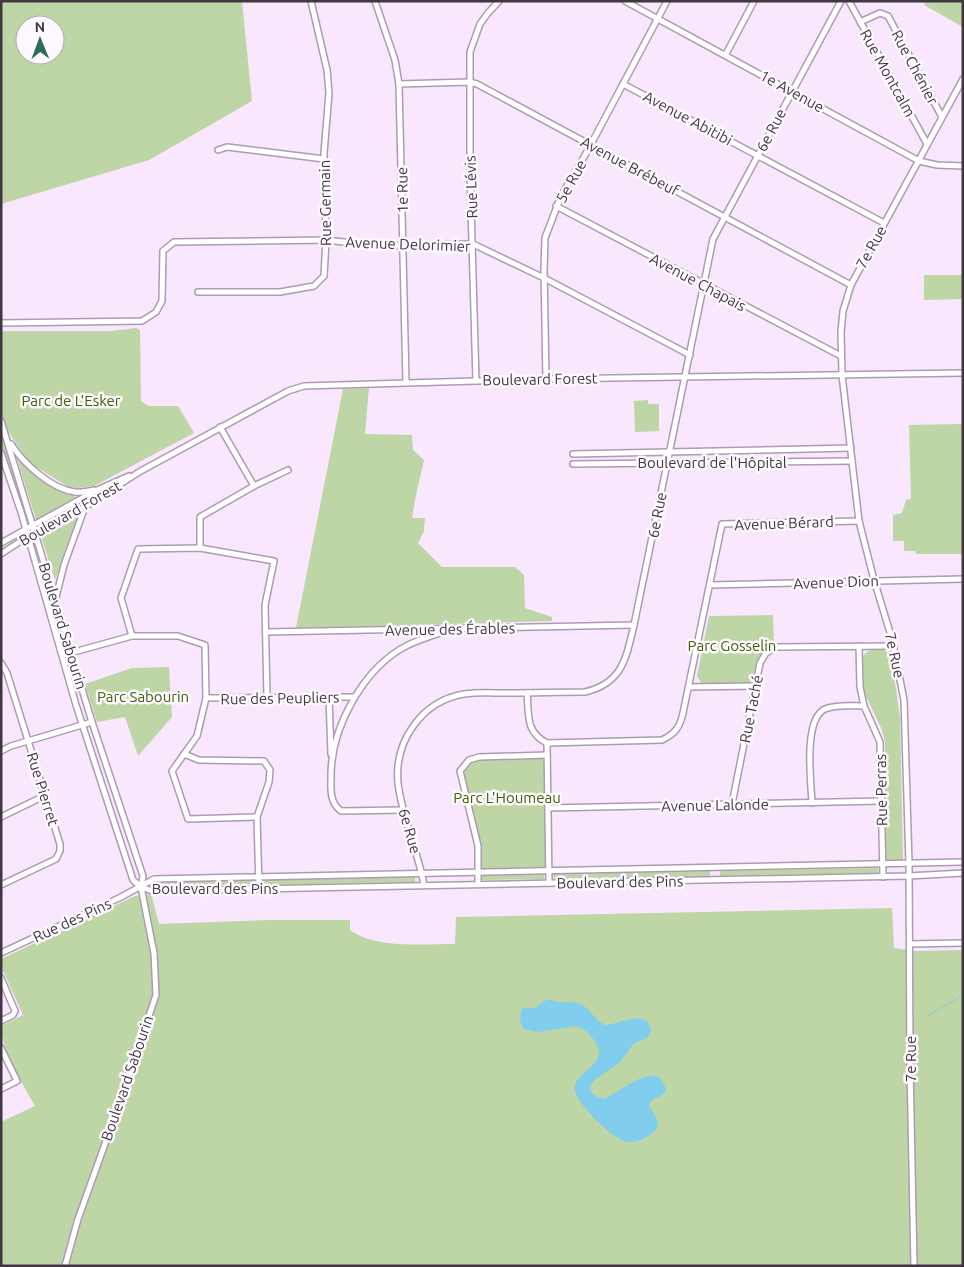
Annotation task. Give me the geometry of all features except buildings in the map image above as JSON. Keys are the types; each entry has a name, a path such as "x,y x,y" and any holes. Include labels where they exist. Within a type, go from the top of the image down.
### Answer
{"street":[{"name":"Rue Germain","path":"198,292 280,292 314,286 324,276 326,240 324,159 329,93 327,70 311,1"},
{"name":"1e Rue","path":"375,1 394,60 399,84 406,382"},
{"name":"Rue Lévis","path":"476,381 469,82 470,52 480,24 499,1"},
{"name":"1e Avenue","path":"626,1 919,161 938,165 963,166"},
{"name":"5e Rue","path":"546,379 544,278 546,238 556,206 667,1"},
{"path":"726,54 754,1"},
{"name":"6e Rue","path":"424,885 403,810 398,780 399,756 407,736 421,717 441,702 465,694 585,692 604,685 613,679 623,666 634,625 713,238 841,1"},
{"name":"Rue Montcalm","path":"849,1 927,144"},
{"name":"Rue Chénier","path":"860,22 880,13 888,16 942,117"},
{"name":"7e Rue","path":"914,1266 910,1066 909,863 904,700 894,646 859,521 841,356 843,311 852,285 963,79"},
{"name":"Avenue Brébeuf","path":"399,84 469,82 477,84 852,285"},
{"name":"Avenue Abitibi","path":"623,84 884,223"},
{"path":"218,150 228,147 324,159"},
{"name":"Avenue Chapais","path":"556,206 841,356"},
{"name":"Avenue Delorimier","path":"1,323 142,321 156,312 162,301 163,251 174,242 326,240 379,246 473,244 544,278 690,355"},
{"name":"Boulevard Forest","path":"1,554 27,537 85,507 139,472 220,427 288,390 304,386 685,376 963,373"},
{"name":"Boulevard Sabourin","path":"1,421 92,722 143,876 141,886 154,953 156,995 78,1219 65,1266"},
{"path":"220,427 254,486"},
{"path":"7,439 33,470 60,488 75,492 97,490"},
{"name":"Boulevard de l'Hôpital","path":"573,454 851,448"},
{"name":"Boulevard Sabourin","path":"1,453 26,530 83,725 133,880 141,886"},
{"name":"Boulevard de l'Hôpital","path":"573,464 852,461"},
{"path":"200,548 200,517 254,486 288,470"},
{"name":"Boulevard Forest","path":"1,543 97,490 139,472"},
{"path":"55,597 64,565 85,507"},
{"name":"Avenue Bérard","path":"547,743 662,740 679,726 689,687 722,524 859,521"},
{"path":"132,636 121,598 138,549 200,548 274,561 265,605 267,698"},
{"name":"Avenue Dion","path":"710,585 963,579"},
{"name":"Avenue des Érables","path":"266,632 634,625"},
{"path":"331,763 339,729 354,697 363,684 382,663 408,645 453,628"},
{"path":"63,655 132,636 178,636 205,645 206,698 197,736 172,771 188,819 257,817"},
{"name":"Rue Perras","path":"859,646 860,687 864,706 880,742 883,877"},
{"name":"Rue Taché","path":"732,804 760,663 766,654 777,647 894,646"},
{"name":"Rue Pierret","path":"1,663 6,673 60,844 60,851 56,859 1,885"},
{"path":"689,687 756,686"},
{"path":"527,693 529,720 537,738 547,743 549,883"},
{"path":"329,697 332,797 334,806 340,811 403,810"},
{"name":"Rue des Peupliers","path":"206,698 354,697"},
{"path":"812,803 810,753 816,718 826,709 864,706"},
{"path":"1,750 92,722"},
{"path":"184,754 198,760 264,761 270,770 269,782 257,817 259,888"},
{"path":"478,884 478,846 460,771 469,760 479,757 547,756"},
{"path":"1,817 44,796"},
{"name":"Avenue Lalonde","path":"548,808 882,801"},
{"name":"Boulevard des Pins","path":"141,886 154,879 963,862"},
{"path":"714,868 714,880"},
{"name":"Boulevard des Pins","path":"141,886 152,890 883,877 963,873"},
{"name":"Rue des Pins","path":"1,953 141,886"},
{"path":"910,944 963,943"},
{"path":"1,978 15,1011 13,1015 1,1021"},
{"path":"1,1048 17,1081 1,1089"}],"green space":[{"path":"1,1 242,1 252,101 149,160 1,204"},
{"path":"926,1 963,1 963,27 924,5"},
{"path":"924,275 962,275 962,299 924,300"},
{"name":"Parc de L'Esker","path":"136,328 140,330 141,401 148,406 178,406 194,433 94,486 77,488 67,486 30,463 5,427 1,410 1,331 111,331"},
{"path":"369,388 365,434 412,435 413,450 424,460 412,518 425,518 424,531 418,543 442,567 515,567 524,575 525,608 552,617 552,621 296,628 343,389"},
{"path":"648,400 648,404 659,404 659,431 635,432 634,401"},
{"path":"963,424 963,554 916,554 915,551 904,551 904,541 893,541 893,515 902,513 906,500 911,499 909,425"},
{"path":"1,429 29,524 21,508 1,444"},
{"path":"16,455 53,486 76,497 36,520"},
{"path":"75,517 77,518 55,580 41,536"},
{"name":"Parc Gosselin","path":"773,615 774,644 758,659 753,680 747,684 702,684 697,676 709,616"},
{"path":"884,650 888,653 896,688 900,719 903,860 885,860 885,742 882,730 864,692 863,657 869,651"},
{"name":"Parc Sabourin","path":"169,667 172,717 138,756 125,717 97,722 85,684 132,668"},
{"name":"Parc L'Houmeau","path":"547,755 549,872 478,873 478,846 460,771 469,760"},
{"path":"878,868 878,873 720,876 720,871"},
{"path":"710,871 710,876 554,879 553,874"},
{"path":"544,874 544,879 482,880 482,876"},
{"path":"415,877 415,882 264,885 263,880"},
{"path":"254,880 255,885 149,887 149,884 165,882"},
{"path":"151,894 159,924 270,920 350,920 350,930 360,936 386,943 415,945 455,944 456,917 892,908 894,948 915,951 963,950 963,1266 1,1266 1,1122 35,1106 14,1067 2,1035 1,1026 23,1015 1,966 1,959 135,896"}],"water":[{"path":"548,999 580,1004 605,1025 632,1019 644,1020 649,1024 650,1034 636,1042 619,1063 595,1080 590,1090 594,1095 603,1099 647,1076 656,1076 662,1081 666,1091 650,1102 649,1105 658,1122 656,1130 647,1137 628,1142 614,1136 589,1113 578,1097 575,1091 575,1084 598,1056 598,1049 588,1033 576,1026 538,1032 524,1029 520,1021 523,1008 535,1008"}],"waterway":[{"path":"929,1015 963,995"}]}
